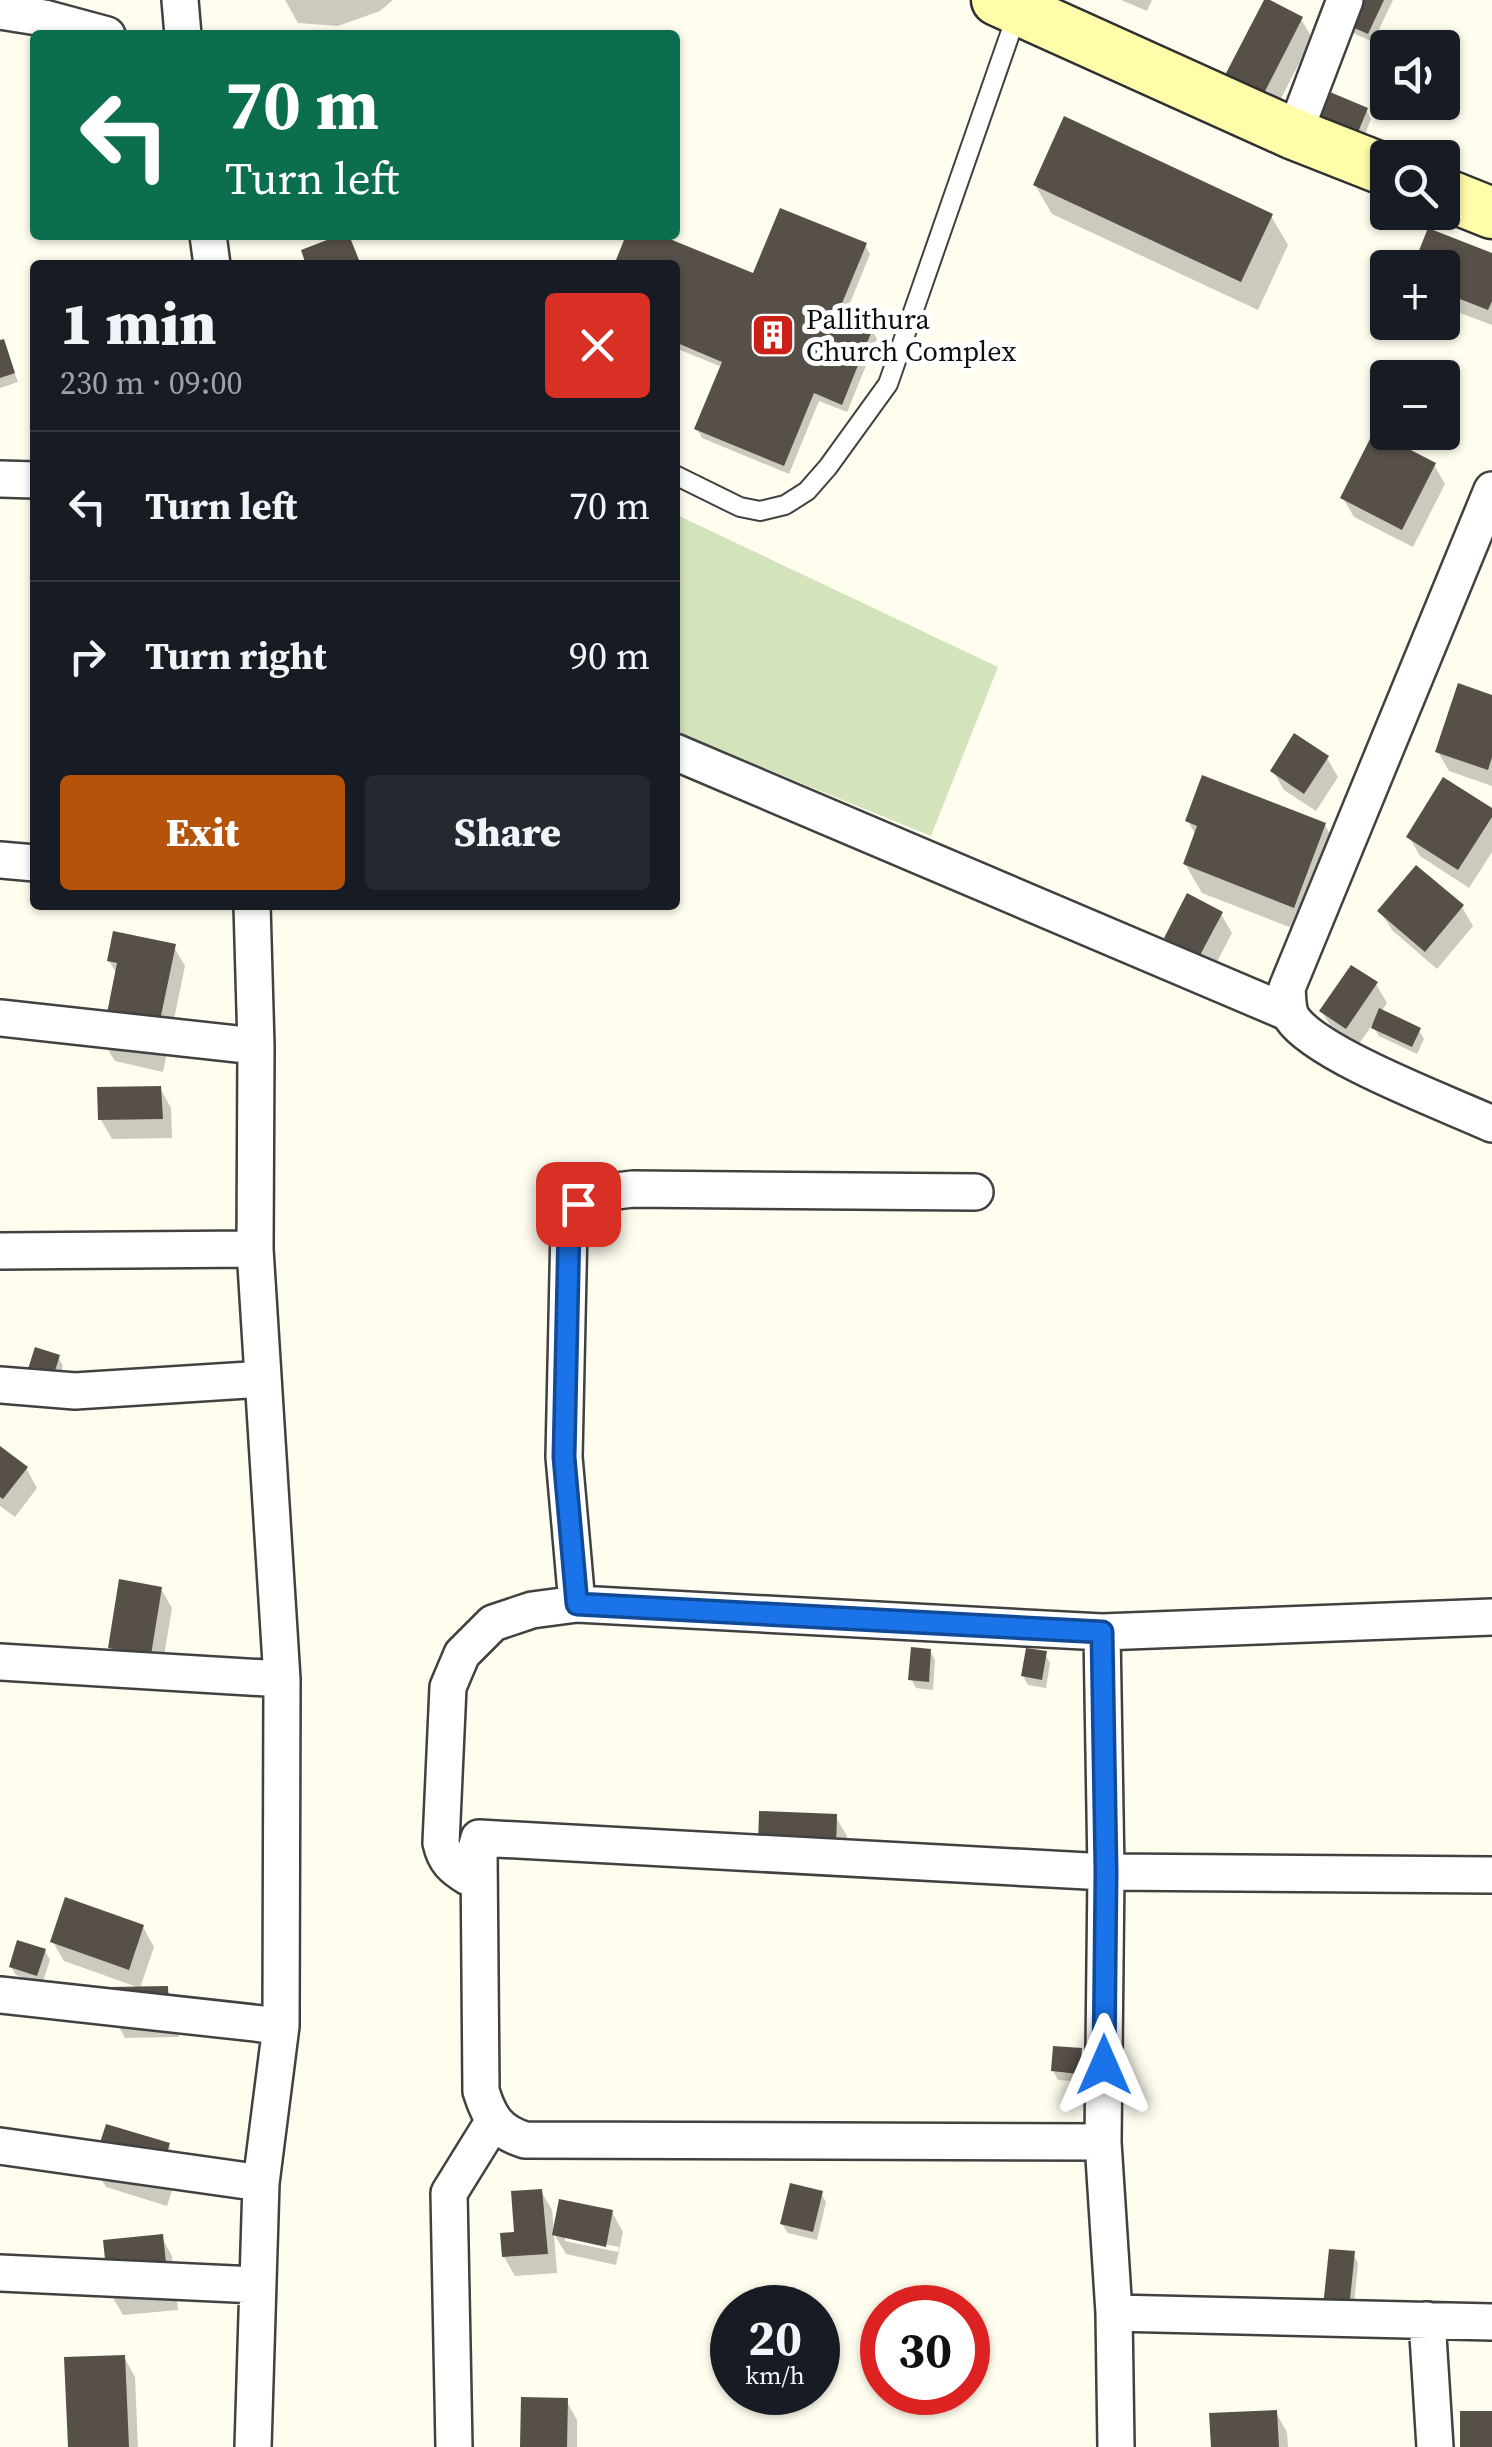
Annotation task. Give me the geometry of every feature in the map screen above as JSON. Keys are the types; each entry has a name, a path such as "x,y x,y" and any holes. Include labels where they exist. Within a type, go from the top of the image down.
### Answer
{"main road":[{"path":"1012,3 1294,134 1370,164"},
{"path":"1460,200 1492,213"}],"street":[{"path":"180,0 183,30"},
{"path":"1294,134 1346,0"},
{"path":"0,11 85,30"},
{"path":"0,478 30,480"},
{"path":"1492,490 1287,988 1289,1013 1301,1030 1332,1050 1492,1124"},
{"path":"680,754 1289,1013"},
{"path":"0,860 30,863"},
{"path":"252,910 255,1249 282,1679 281,2026 261,2183 254,2447"},
{"path":"0,1018 256,1046"},
{"path":"577,1604 564,1457 569,1227 578,1204 599,1192 634,1189 975,1192"},
{"path":"0,1251 255,1249"},
{"path":"0,1385 76,1391 263,1379"},
{"path":"478,1838 468,1877 454,1869 444,1856 441,1842 448,1687 462,1654 493,1623 532,1610 577,1604 1102,1632 1492,1616"},
{"path":"1102,1632 1106,1872 1104,2142 1114,2314 1116,2447"},
{"path":"0,1662 282,1679"},
{"path":"478,1838 1106,1872 1492,1875"},
{"path":"478,1838 481,2091 494,2122 508,2135 525,2140 1104,2142"},
{"path":"0,1996 281,2026"},
{"path":"454,2447 449,2193 494,2122"},
{"path":"0,2146 261,2183"},
{"path":"0,2273 257,2285"},
{"path":"1114,2314 1492,2322"},
{"path":"1427,2320 1435,2447"}],"lane":[{"path":"680,477 740,507 760,511 786,505 807,491 828,467 888,384 1012,3"}],"green space":[{"path":"680,516 998,667 931,836 680,734"}],"building":[{"path":"1264,0 1303,17 1261,99 1223,79"},
{"path":"1357,0 1384,0 1368,34 1345,24"},
{"path":"1330,92 1368,108 1354,142 1316,126"},
{"path":"1064,116 1273,214 1241,282 1033,185"},
{"name":"Pallithura Church Complex","path":"780,208 867,243 838,313 873,328 842,405 814,393 784,466 694,429 722,362 680,344 680,260 616,260 624,240 672,240 753,273"},
{"path":"1427,230 1433,230 1492,253 1492,301 1488,310 1460,299 1460,250 1419,250"},
{"path":"327,240 351,240 359,260 304,260 301,250"},
{"path":"4,339 15,373 0,378 0,340"},
{"path":"1370,439 1370,450 1411,450 1436,463 1402,530 1340,498"},
{"path":"1458,683 1492,695 1492,757 1488,770 1435,752"},
{"path":"1294,733 1329,756 1304,794 1270,771"},
{"path":"1202,775 1326,823 1294,908 1183,864 1197,826 1185,821"},
{"path":"1443,777 1492,808 1492,817 1458,870 1406,837"},
{"path":"1416,865 1464,905 1425,952 1377,911"},
{"path":"1187,893 1223,912 1199,957 1164,938"},
{"path":"113,931 176,944 153,1054 101,1043 117,963 107,961"},
{"path":"1351,965 1378,982 1346,1029 1319,1011"},
{"path":"1379,1008 1421,1028 1412,1047 1371,1028"},
{"path":"161,1086 163,1119 98,1120 97,1087"},
{"path":"35,1347 60,1355 52,1380 27,1372"},
{"path":"0,1446 28,1467 3,1499 0,1497"},
{"path":"119,1579 162,1587 151,1655 108,1648"},
{"path":"911,1647 931,1649 929,1682 908,1680"},
{"path":"1026,1648 1047,1651 1042,1680 1021,1676"},
{"path":"759,1811 837,1814 836,1849 758,1846"},
{"path":"65,1897 144,1925 129,1970 50,1942"},
{"path":"17,1940 46,1949 37,1976 9,1967"},
{"path":"168,1986 169,2018 111,2019 110,1987"},
{"path":"1053,2046 1082,2048 1079,2074 1051,2071"},
{"path":"106,2124 170,2143 156,2188 92,2168"},
{"path":"790,2183 823,2191 813,2232 780,2224"},
{"path":"542,2189 548,2254 502,2257 500,2233 514,2232 511,2191"},
{"path":"559,2199 613,2210 606,2247 552,2235"},
{"path":"163,2234 169,2291 109,2297 103,2240"},
{"path":"1329,2249 1355,2251 1349,2309 1323,2307"},
{"path":"125,2355 129,2447 68,2447 64,2357"},
{"path":"521,2397 568,2398 567,2447 520,2447"},
{"path":"1277,2410 1279,2447 1211,2447 1209,2413"},
{"path":"1460,2411 1492,2411 1492,2447 1460,2447"}],"place":[{"name":"Pallithura Church Complex","path":"773,335"}],"route":[{"path":"578,1204 569,1227 564,1457 577,1604 1102,1632 1104,2065"}]}
